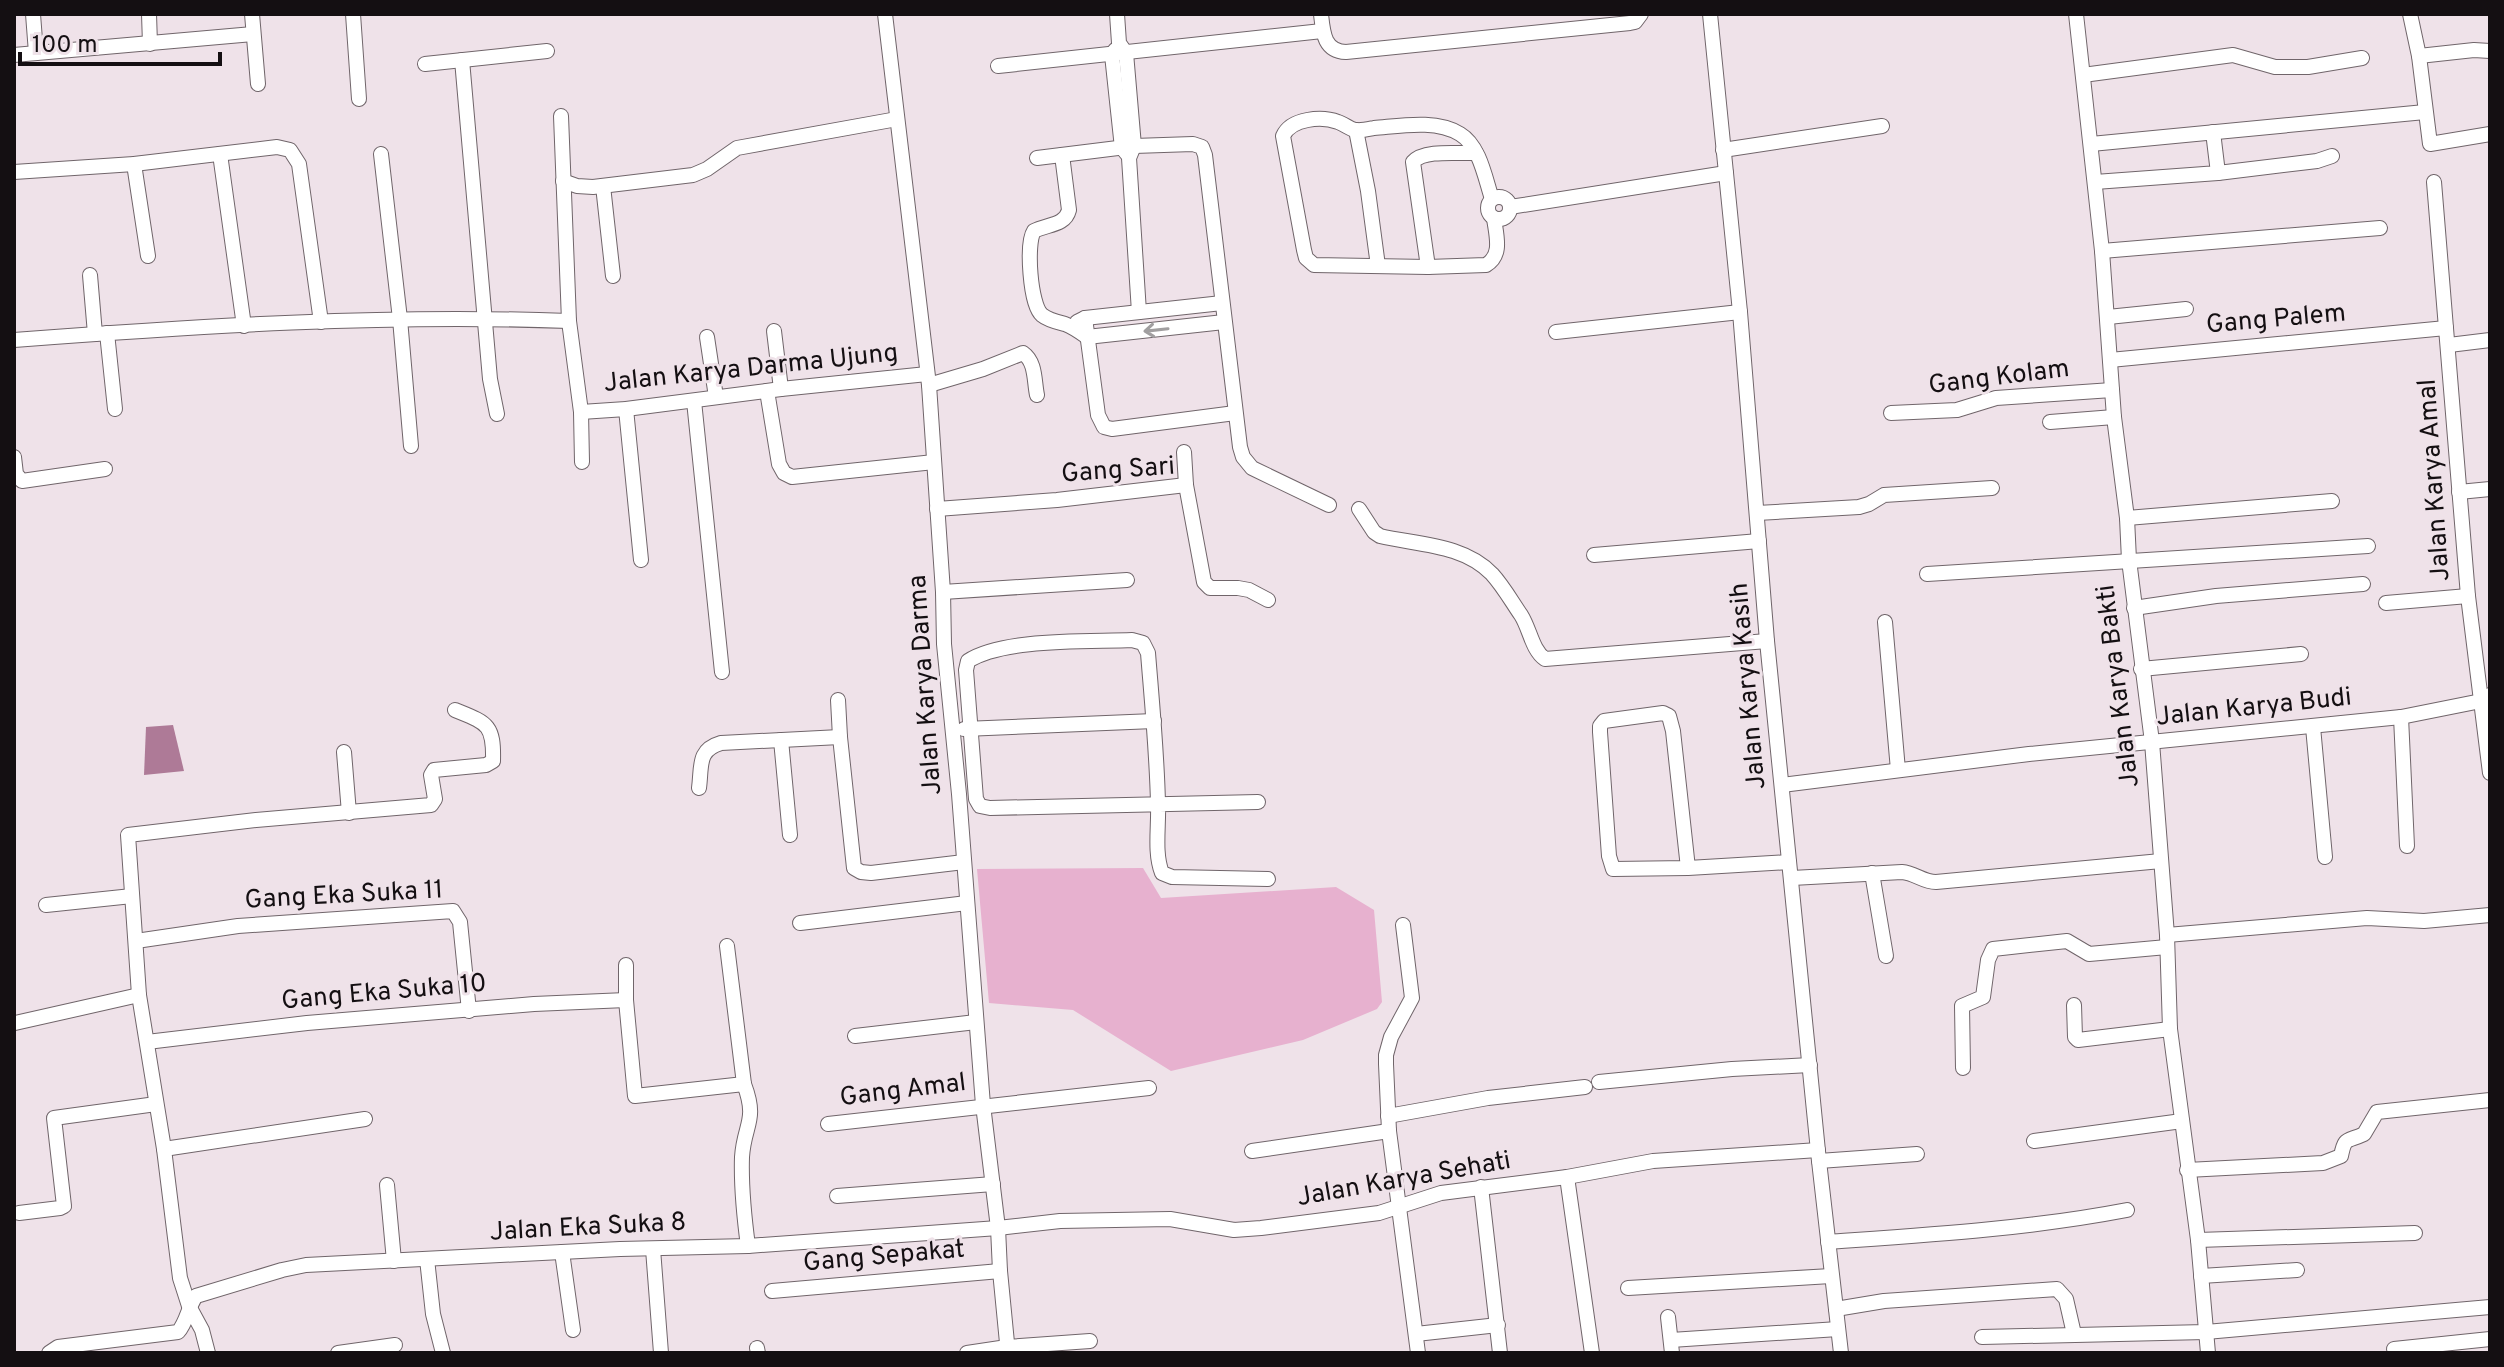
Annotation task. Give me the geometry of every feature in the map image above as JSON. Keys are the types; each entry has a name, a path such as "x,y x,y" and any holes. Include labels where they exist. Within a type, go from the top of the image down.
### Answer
{"street":[{"path":"33,14 36,53"},
{"path":"149,14 150,44"},
{"path":"252,14 258,84"},
{"path":"353,14 359,99"},
{"name":"Jalan Karya Darma","path":"885,14 928,380 944,644 983,1105 998,1228 1008,1350"},
{"path":"1117,14 1139,312"},
{"path":"1321,14 1322,31 1329,46 1339,52 1630,23 1641,14"},
{"name":"Jalan Karya Kasih","path":"1711,14 1767,641 1818,1155 1841,1353"},
{"name":"Jalan Karya Bakti","path":"2076,14 2102,251 2114,417 2141,669 2152,742 2167,941 2170,1029 2198,1240 2208,1353"},
{"path":"2410,14 2419,56 2430,144 2490,134"},
{"path":"998,66 1119,50 1322,31"},
{"path":"14,55 253,34"},
{"path":"425,64 547,51"},
{"path":"2419,56 2490,51"},
{"path":"2083,75 2233,55 2275,67 2308,67 2362,58"},
{"path":"462,60 490,379 497,414"},
{"path":"2091,144 2425,112"},
{"path":"561,116 569,321 581,412 582,462"},
{"path":"563,181 577,186 603,186 693,175 737,148 897,119"},
{"path":"1312,120 1336,121 1356,130 1408,125 1444,127 1463,136 1476,153 1492,199 1488,209 1494,218 1497,253 1491,263 1479,267 1428,267 1314,265 1308,261 1284,144 1286,129 1298,122 1312,120"},
{"path":"1723,150 1882,126"},
{"path":"1356,130 1378,266"},
{"path":"2213,132 2218,173"},
{"path":"1037,158 1193,144 1202,147 1240,447 1247,463 1329,505"},
{"path":"14,172 134,164 277,147 290,150 299,164 321,322"},
{"path":"1428,267 1413,162 1424,154 1476,153"},
{"path":"220,154 244,326"},
{"path":"381,154 411,446"},
{"path":"1062,155 1069,210 1067,217 1062,222 1034,231 1030,239 1036,309 1047,318 1069,325 1087,337 1224,322"},
{"path":"2095,182 2218,173 2317,161 2332,156"},
{"path":"134,164 148,256"},
{"path":"1510,207 1726,173"},
{"name":"Jalan Karya Amal","path":"2434,182 2468,596 2485,698 2490,773"},
{"path":"603,186 613,276"},
{"path":"1492,199 1502,197 1510,207"},
{"path":"1494,218 1504,218 1510,207"},
{"path":"2102,251 2380,228"},
{"path":"90,275 115,409"},
{"path":"1069,325 1085,318 1222,303"},
{"path":"2108,317 2186,309"},
{"path":"1556,332 1740,312"},
{"path":"1085,318 1098,415 1104,427 1112,429 1235,413"},
{"path":"14,340 400,319 569,321"},
{"name":"Gang Palem","path":"2110,360 2446,328"},
{"path":"774,331 779,464 784,473 792,477 934,462"},
{"path":"707,337 716,397"},
{"path":"2449,345 2490,340"},
{"name":"Jalan Karya Darma Ujung","path":"581,412 774,390 928,380 983,369 1023,353 1032,364 1037,395"},
{"name":"Gang Kolam","path":"1891,413 1957,410 1996,398 2112,390"},
{"path":"694,401 722,672"},
{"path":"626,409 641,560"},
{"path":"2050,422 2114,417"},
{"path":"1184,452 1186,485"},
{"path":"14,457 16,474 22,481 105,469"},
{"name":"Gang Sari","path":"937,509 1057,500 1186,485 1206,585 1215,589 1249,590 1268,600"},
{"path":"1757,513 1859,507 1884,495 1992,488"},
{"path":"2459,492 2490,489"},
{"path":"2127,518 2332,501"},
{"path":"1359,509 1380,536 1459,553 1492,574 1526,622 1538,653 1545,659 1767,641"},
{"path":"1594,555 1759,541"},
{"path":"1927,574 2368,546"},
{"path":"943,592 1127,580"},
{"path":"2134,608 2216,596 2363,584"},
{"path":"2386,603 2468,596"},
{"path":"1885,622 1898,770"},
{"path":"1258,802 1158,804 982,807 976,799 966,670 968,661 1020,645 1132,640 1143,643 1148,653 1154,721 1158,804 1159,863 1164,876 1268,879"},
{"path":"2141,669 2301,654"},
{"name":"Jalan Karya Budi","path":"1782,785 2401,717 2485,698"},
{"path":"838,700 854,868 871,873 964,862"},
{"path":"208,1353 202,1330 189,1306 180,1278 164,1149 139,995 128,835 431,805 435,799 431,775 434,770 492,763 494,758 488,726 455,710"},
{"path":"1688,868 1669,716 1663,713 1604,721 1600,732 1610,865 1616,870 1688,868 1789,862"},
{"path":"2401,717 2407,846"},
{"path":"952,730 1154,721"},
{"path":"2313,727 2325,857"},
{"path":"699,788 703,752 710,746 840,737"},
{"path":"781,740 790,835"},
{"path":"344,752 349,813"},
{"path":"1792,878 1907,872 1922,880 1936,882 2161,861"},
{"path":"1872,873 1886,956"},
{"path":"46,905 132,896"},
{"path":"800,923 967,903"},
{"name":"Gang Eka Suka 11","path":"136,941 238,926 453,911 460,922 469,1011"},
{"path":"1963,1068 1962,1006 1983,997 1988,960 1993,949 2067,941 2089,954 2167,941 2367,918 2424,921 2490,915"},
{"path":"1403,925 1412,998 1388,1045 1386,1064 1389,1124 1418,1353"},
{"path":"727,946 744,1084 751,1101 742,1156 742,1203 748,1246"},
{"path":"626,965 635,1096 744,1084"},
{"path":"15,1023 139,995"},
{"name":"Gang Eka Suka 10","path":"147,1042 307,1023 534,1004 626,1000"},
{"path":"2074,1005 2075,1037 2078,1040 2170,1029"},
{"path":"855,1036 976,1022"},
{"path":"1252,1151 1389,1124 1488,1098 1732,1069 1810,1065"},
{"name":"Gang Amal","path":"828,1124 1149,1088"},
{"path":"2187,1170 2323,1163 2341,1156 2344,1143 2367,1131 2377,1112 2490,1100"},
{"path":"19,1213 64,1206 54,1118 156,1104"},
{"path":"164,1149 365,1119"},
{"path":"2034,1141 2182,1121"},
{"name":"Jalan Karya Sehati","path":"998,1228 1060,1221 1170,1219 1234,1230 1335,1220 1400,1208 1441,1193 1567,1177 1653,1161 1917,1154"},
{"path":"1567,1177 1592,1353"},
{"path":"837,1196 993,1184"},
{"path":"387,1185 394,1261"},
{"path":"1481,1187 1500,1353"},
{"path":"1828,1242 2079,1219 2127,1210"},
{"name":"Jalan Eka Suka 8","path":"189,1306 196,1296 306,1265 748,1246 998,1228"},
{"path":"2198,1240 2415,1233"},
{"path":"653,1249 661,1353"},
{"path":"562,1252 573,1330"},
{"path":"427,1259 433,1314 443,1353"},
{"path":"2201,1276 2297,1270"},
{"name":"Gang Sepakat","path":"772,1291 1000,1271"},
{"path":"1628,1288 1831,1276"},
{"path":"1836,1309 1884,1301 2057,1289 2066,1299 2074,1334"},
{"path":"49,1353 58,1347 178,1332 189,1306"},
{"path":"1982,1337 2206,1332 2490,1307"},
{"path":"1668,1317 1671,1346 1838,1329"},
{"path":"1416,1334 1498,1325"},
{"path":"2394,1349 2490,1339"},
{"path":"967,1353 1090,1341"},
{"path":"338,1353 395,1345"}],"shaded area":[{"path":"173,725 184,771 144,775 146,727"},
{"path":"1143,868 1161,898 1336,887 1374,910 1382,1002 1377,1009 1303,1040 1171,1071 1073,1010 989,1003 977,869"}]}
